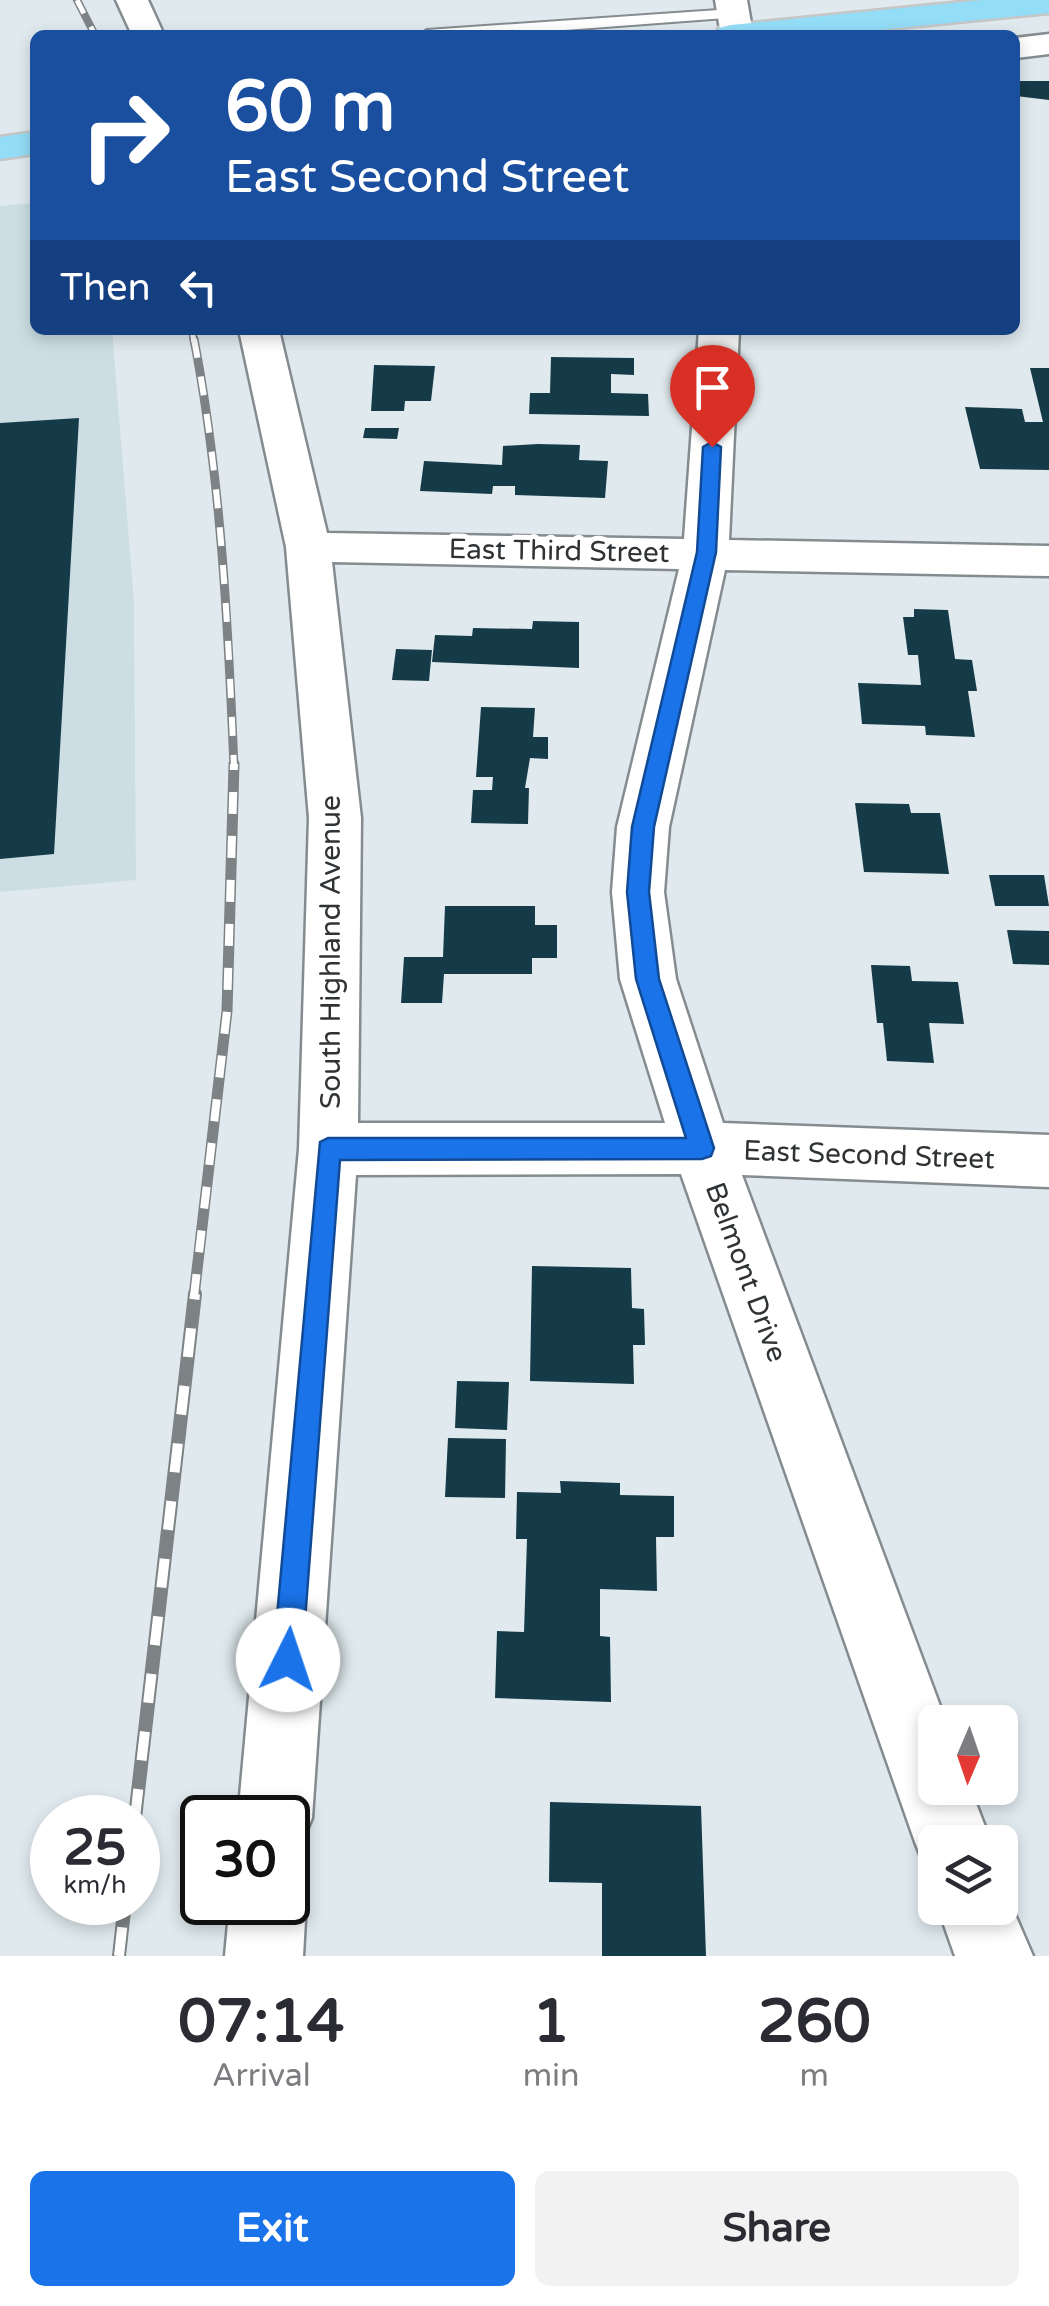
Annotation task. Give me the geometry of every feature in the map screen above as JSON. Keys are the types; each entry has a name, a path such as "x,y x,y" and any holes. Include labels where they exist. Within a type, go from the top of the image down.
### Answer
{"main road":[{"path":"733,21 1049,3"},
{"path":"979,30 1049,24"},
{"path":"0,127 30,124"},
{"path":"0,148 30,144"}],"street":[{"path":"132,0 146,30"},
{"path":"1020,47 1049,44"},
{"name":"South Highland Avenue","path":"260,335 308,547 334,818 328,1149 277,1795"},
{"name":"Belmont Drive","path":"718,335 706,552 643,827 638,892 648,979 702,1148 947,1825"},
{"name":"East Third Street","path":"308,547 1049,561"},
{"name":"East Second Street","path":"328,1149 702,1148 1049,1161"},
{"path":"264,1956 266,1925"},
{"path":"982,1925 994,1956"}],"lane":[{"path":"537,30 733,21"}],"shaded area":[{"path":"30,203 30,335 112,335 134,601 136,880 0,892 0,206"}],"building":[{"path":"1020,81 1049,81 1049,100 1020,97"},
{"path":"551,357 634,358 634,375 611,374 611,393 648,394 649,416 529,414 530,393 550,393"},
{"path":"374,365 435,366 431,401 405,401 404,411 371,411"},
{"path":"1030,368 1049,368 1049,470 980,469 965,407 1022,409 1025,422 1043,422"},
{"path":"79,418 54,854 0,859 0,423"},
{"path":"365,428 399,428 397,439 363,438"},
{"path":"580,445 579,460 608,461 605,498 515,495 515,486 493,486 492,494 420,491 424,461 502,465 503,446"},
{"path":"914,609 948,610 955,659 972,660 977,691 968,691 975,737 926,735 925,726 862,724 858,683 921,685 918,655 908,655 903,617 914,617"},
{"path":"533,621 579,622 579,668 432,662 435,635 472,636 473,628 532,629"},
{"path":"396,649 432,650 429,681 392,680"},
{"path":"481,707 535,708 533,737 548,737 548,759 530,758 525,788 529,788 528,824 471,823 473,790 492,790 493,777 476,777"},
{"path":"855,803 909,804 911,813 940,813 949,874 864,872"},
{"path":"989,875 1044,875 1049,906 995,906"},
{"path":"445,906 535,906 535,925 557,925 557,958 532,958 532,974 444,974 442,1003 401,1003 404,957 443,957"},
{"path":"1007,930 1049,931 1049,965 1013,964"},
{"path":"871,965 910,966 912,981 958,982 964,1024 929,1023 934,1063 887,1061 883,1023 877,1023"},
{"path":"532,1266 631,1268 632,1308 644,1309 645,1345 633,1345 634,1384 530,1381"},
{"path":"457,1381 509,1382 507,1430 455,1428"},
{"path":"448,1438 506,1439 505,1498 445,1497"},
{"path":"560,1481 620,1483 620,1495 674,1496 674,1537 656,1537 657,1591 600,1589 600,1636 610,1637 611,1702 495,1698 497,1631 524,1632 527,1539 516,1539 517,1492 561,1493"},
{"path":"550,1802 701,1806 706,1956 602,1956 602,1883 549,1882"}],"railway":[{"path":"77,0 92,30"},
{"path":"193,335 194,342"},
{"path":"194,339 217,499 234,766"},
{"path":"194,1296 227,1011 234,766"},
{"path":"138,1795 195,1294"},
{"path":"119,1956 122,1925"}],"route":[{"path":"288,1660 328,1149 702,1148 648,979 638,892 643,827 706,552 712,447"}]}
